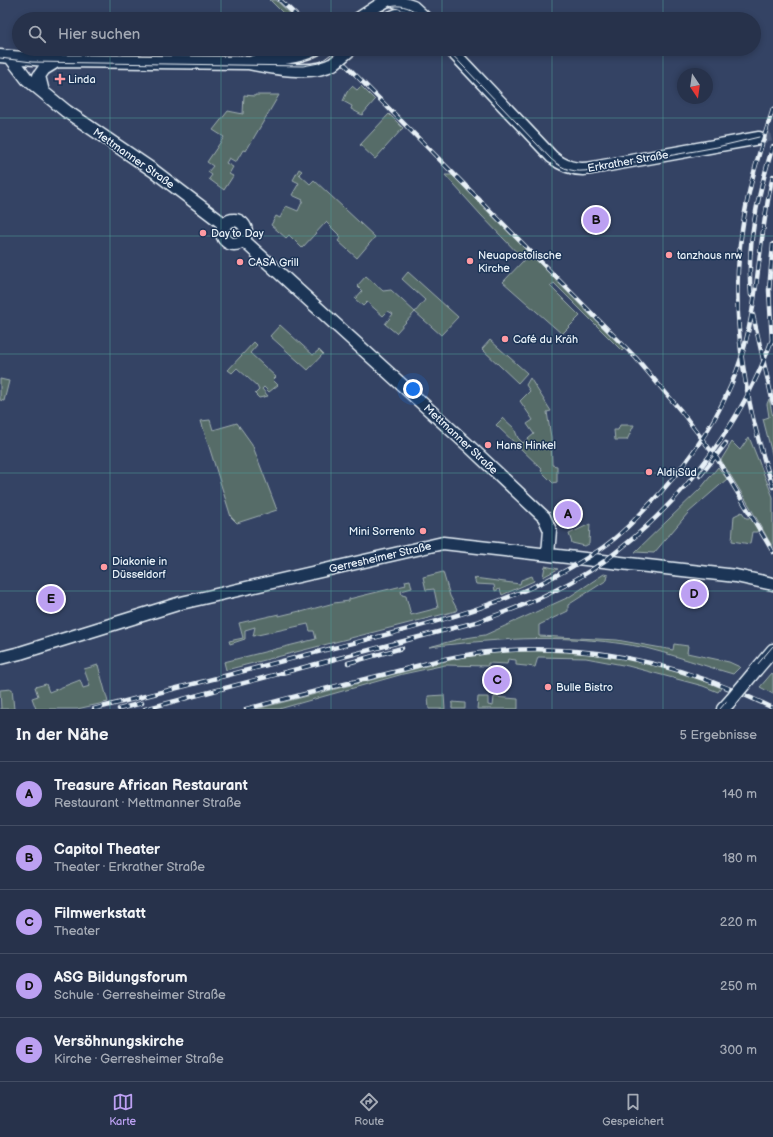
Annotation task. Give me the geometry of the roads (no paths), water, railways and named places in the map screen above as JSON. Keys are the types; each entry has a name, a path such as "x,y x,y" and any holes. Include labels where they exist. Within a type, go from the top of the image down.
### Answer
{"street":[{"path":"369,12 387,0"},
{"path":"392,0 413,7 418,12"},
{"path":"248,64 273,58 296,56"},
{"path":"6,57 57,61 248,64 273,68 314,70 334,64 343,56"},
{"name":"Erkrather Straße","path":"457,56 552,157 568,167 577,169 592,168 759,138"},
{"name":"Mettmanner Straße","path":"6,57 27,79 66,111 159,175 225,225"},
{"path":"43,92 39,76 44,69 57,61"},
{"path":"232,220 242,223 246,230 243,240 236,244 227,242 223,234 225,225 232,220"},
{"name":"Mettmanner Straße","path":"243,240 464,441 544,517 550,530 548,554"},
{"name":"Gerresheimer Straße","path":"6,656 181,603 435,544 461,544 548,554 758,580 773,584"},
{"name":"Gerresheimer Straße","path":"758,580 773,579"},
{"path":"724,709 773,650"}],"tunnel":[{"path":"759,138 773,135"}],"tram line":[{"path":"380,12 390,7 397,6 404,6 415,12"},
{"path":"0,58 32,62 303,66 319,63 328,56"},
{"path":"454,56 551,159 560,166 570,170 591,170 717,147 759,137"},
{"path":"720,709 773,646"}],"railway":[{"path":"280,0 293,12"},
{"path":"337,56 636,358 681,411 718,460 773,552"},
{"path":"773,109 755,169 745,214 738,262 737,295 742,360 747,392 763,456 773,487"},
{"path":"751,295 750,257 754,219 773,146"},
{"path":"94,709 403,631 472,610 539,584 571,567 610,542 626,529 673,478 695,449 723,403 737,370 750,323 764,225 773,176"},
{"path":"772,342 769,290 773,244"},
{"path":"753,315 773,403"},
{"path":"145,709 480,621 535,600 588,572 620,549 645,528 669,505 691,480 730,426 761,367 773,337"},
{"path":"700,476 726,443"},
{"path":"348,663 402,648"},
{"path":"246,709 460,656 500,651 541,649 581,651 659,665 736,691 773,708"},
{"path":"119,709 142,703"}],"place":[{"name":"Linda","path":"60,79"},
{"name":"Capitol Theater","path":"596,220"},
{"name":"Day to Day","path":"203,233"},
{"name":"tanzhaus nrw","path":"669,255"},
{"name":"Neuapostolische Kirche","path":"470,261"},
{"name":"CASA Grill","path":"240,262"},
{"name":"Café du Kräh","path":"505,339"},
{"name":"Hans Hinkel","path":"488,445"},
{"name":"Aldi Süd","path":"649,472"},
{"name":"Treasure African Restaurant","path":"568,514"},
{"name":"Mini Sorrento","path":"423,531"},
{"name":"Diakonie in Düsseldorf","path":"104,567"},
{"name":"ASG Bildungsforum","path":"694,594"},
{"name":"Versöhnungskirche","path":"51,599"},
{"name":"Filmwerkstatt","path":"497,680"},
{"name":"Bulle Bistro","path":"548,687"}]}
